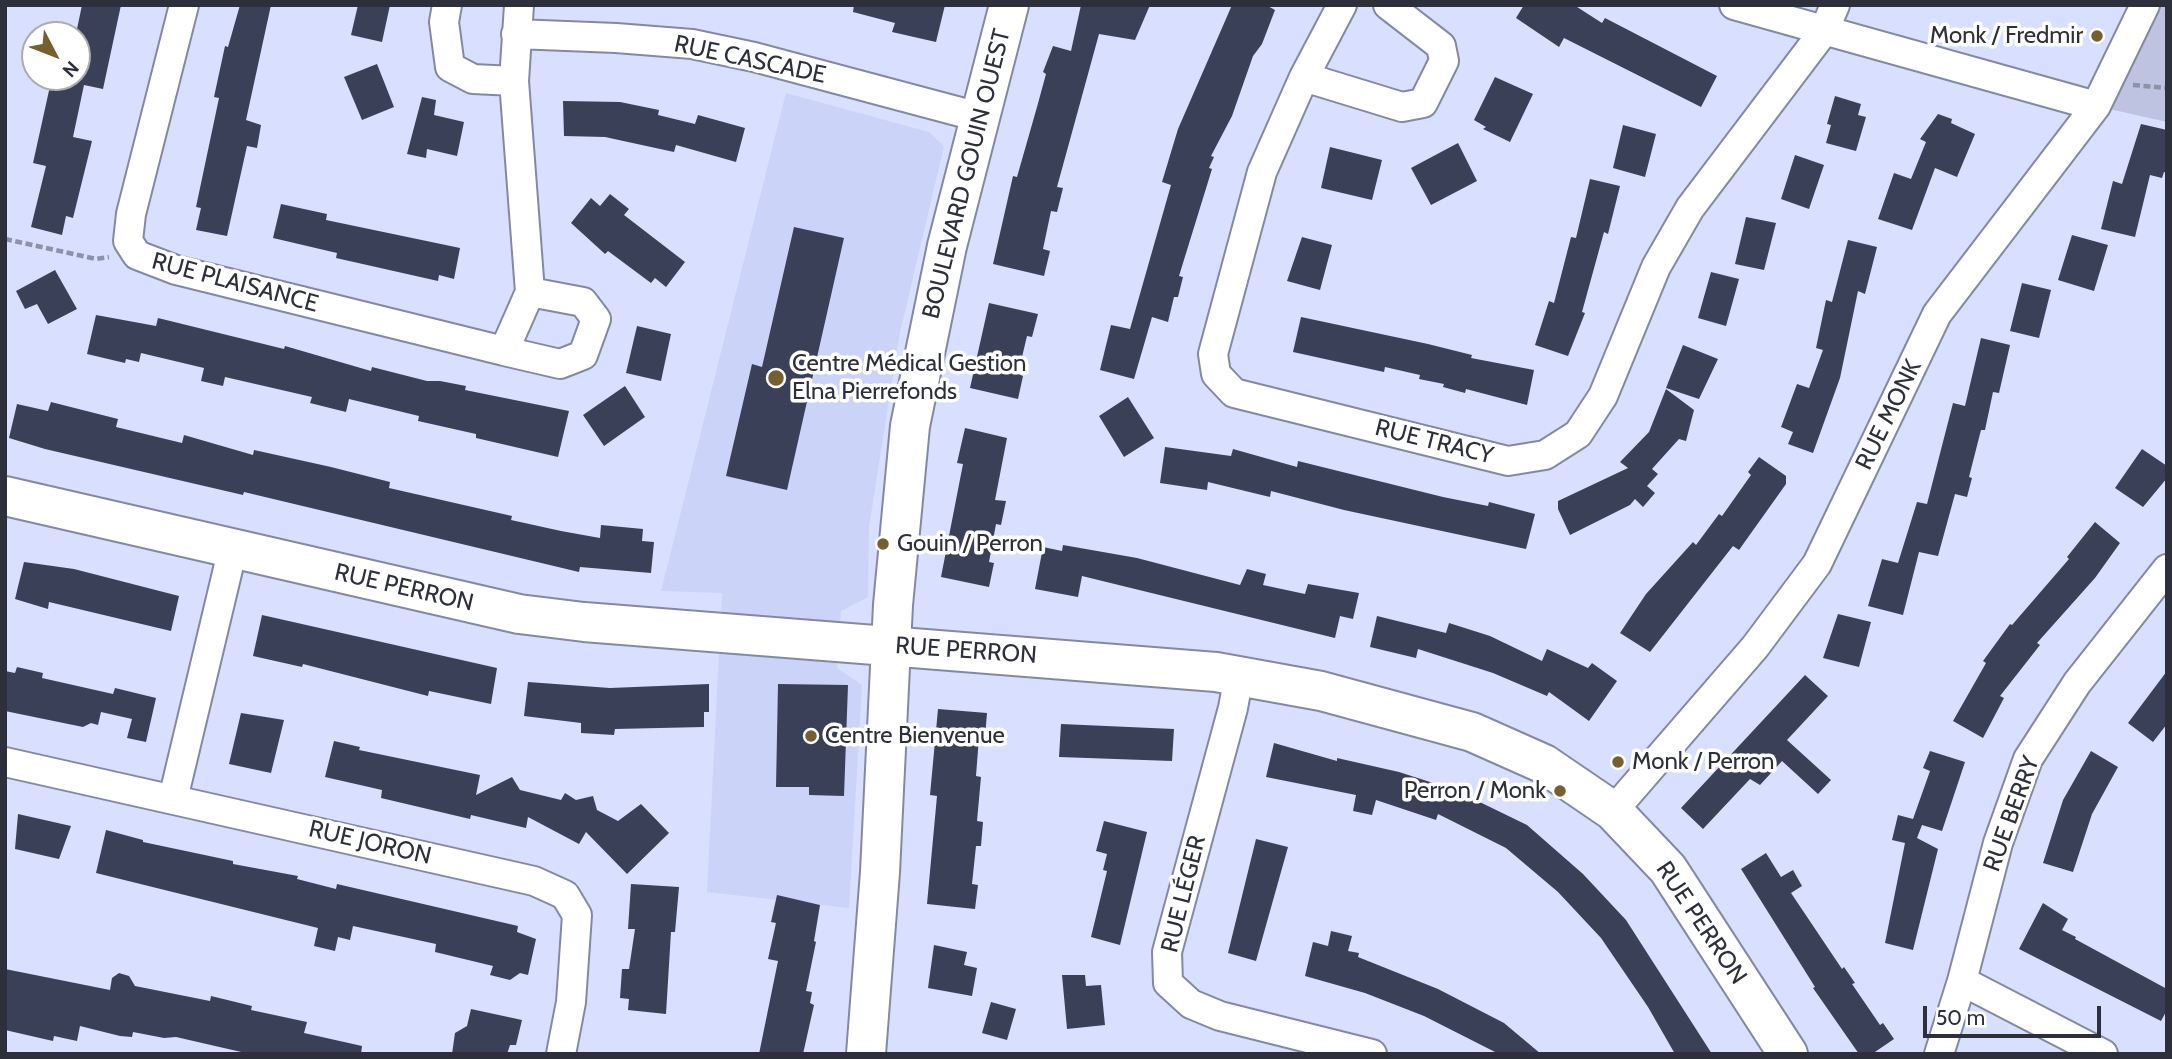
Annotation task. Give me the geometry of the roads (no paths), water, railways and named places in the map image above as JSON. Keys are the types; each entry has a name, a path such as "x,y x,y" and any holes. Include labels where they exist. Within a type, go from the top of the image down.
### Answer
{"street":[{"name":"RUE PLAISANCE","path":"184,5 131,214 128,241 137,256 176,270 560,364 583,355 596,320 583,302 530,292"},
{"path":"447,5 443,22 450,67 473,79 514,81"},
{"path":"504,351 530,292 514,81 519,5"},
{"name":"BOULEVARD GOUIN OUEST","path":"866,1054 878,895 890,646 901,502 913,401 978,117 1009,5"},
{"name":"RUE TRACY","path":"1342,5 1304,77 1262,172 1213,354 1216,374 1234,393 1508,461 1545,455 1578,434 1603,396 1656,267 1690,208 1824,31 1835,5"},
{"path":"1304,77 1402,107 1423,103 1444,61 1441,46 1388,5"},
{"path":"1734,5 2096,106"},
{"name":"RUE MONK","path":"1613,811 1755,647 1817,564 1937,314 2096,106 2145,5"},
{"name":"RUE CASCADE","path":"516,34 643,39 702,46 978,117"},
{"name":"RUE PERRON","path":"5,496 537,617 1239,675 1321,691 1472,732 1544,764 1613,811 1668,869 1788,1054"},
{"path":"173,799 233,548"},
{"name":"RUE BERRY","path":"1939,1054 1962,981 1997,843 2028,759 2077,683 2167,569"},
{"name":"RUE LÉGER","path":"1239,675 1233,708 1167,952 1168,983 1191,1004 1220,1016 1372,1054"},
{"name":"RUE JORON","path":"5,762 534,881 565,895 577,915 571,1002 561,1054"},
{"path":"1962,981 2104,1054"}],"place":[{"name":"Monk / Fredmir","path":"2097,36"},
{"name":"Centre Médical Gestion Elna Pierrefonds","path":"776,378"},
{"name":"Gouin / Perron","path":"883,544"},
{"name":"Centre Bienvenue","path":"811,736"},
{"name":"Monk / Perron","path":"1618,762"},
{"name":"Perron / Monk","path":"1560,791"}]}
